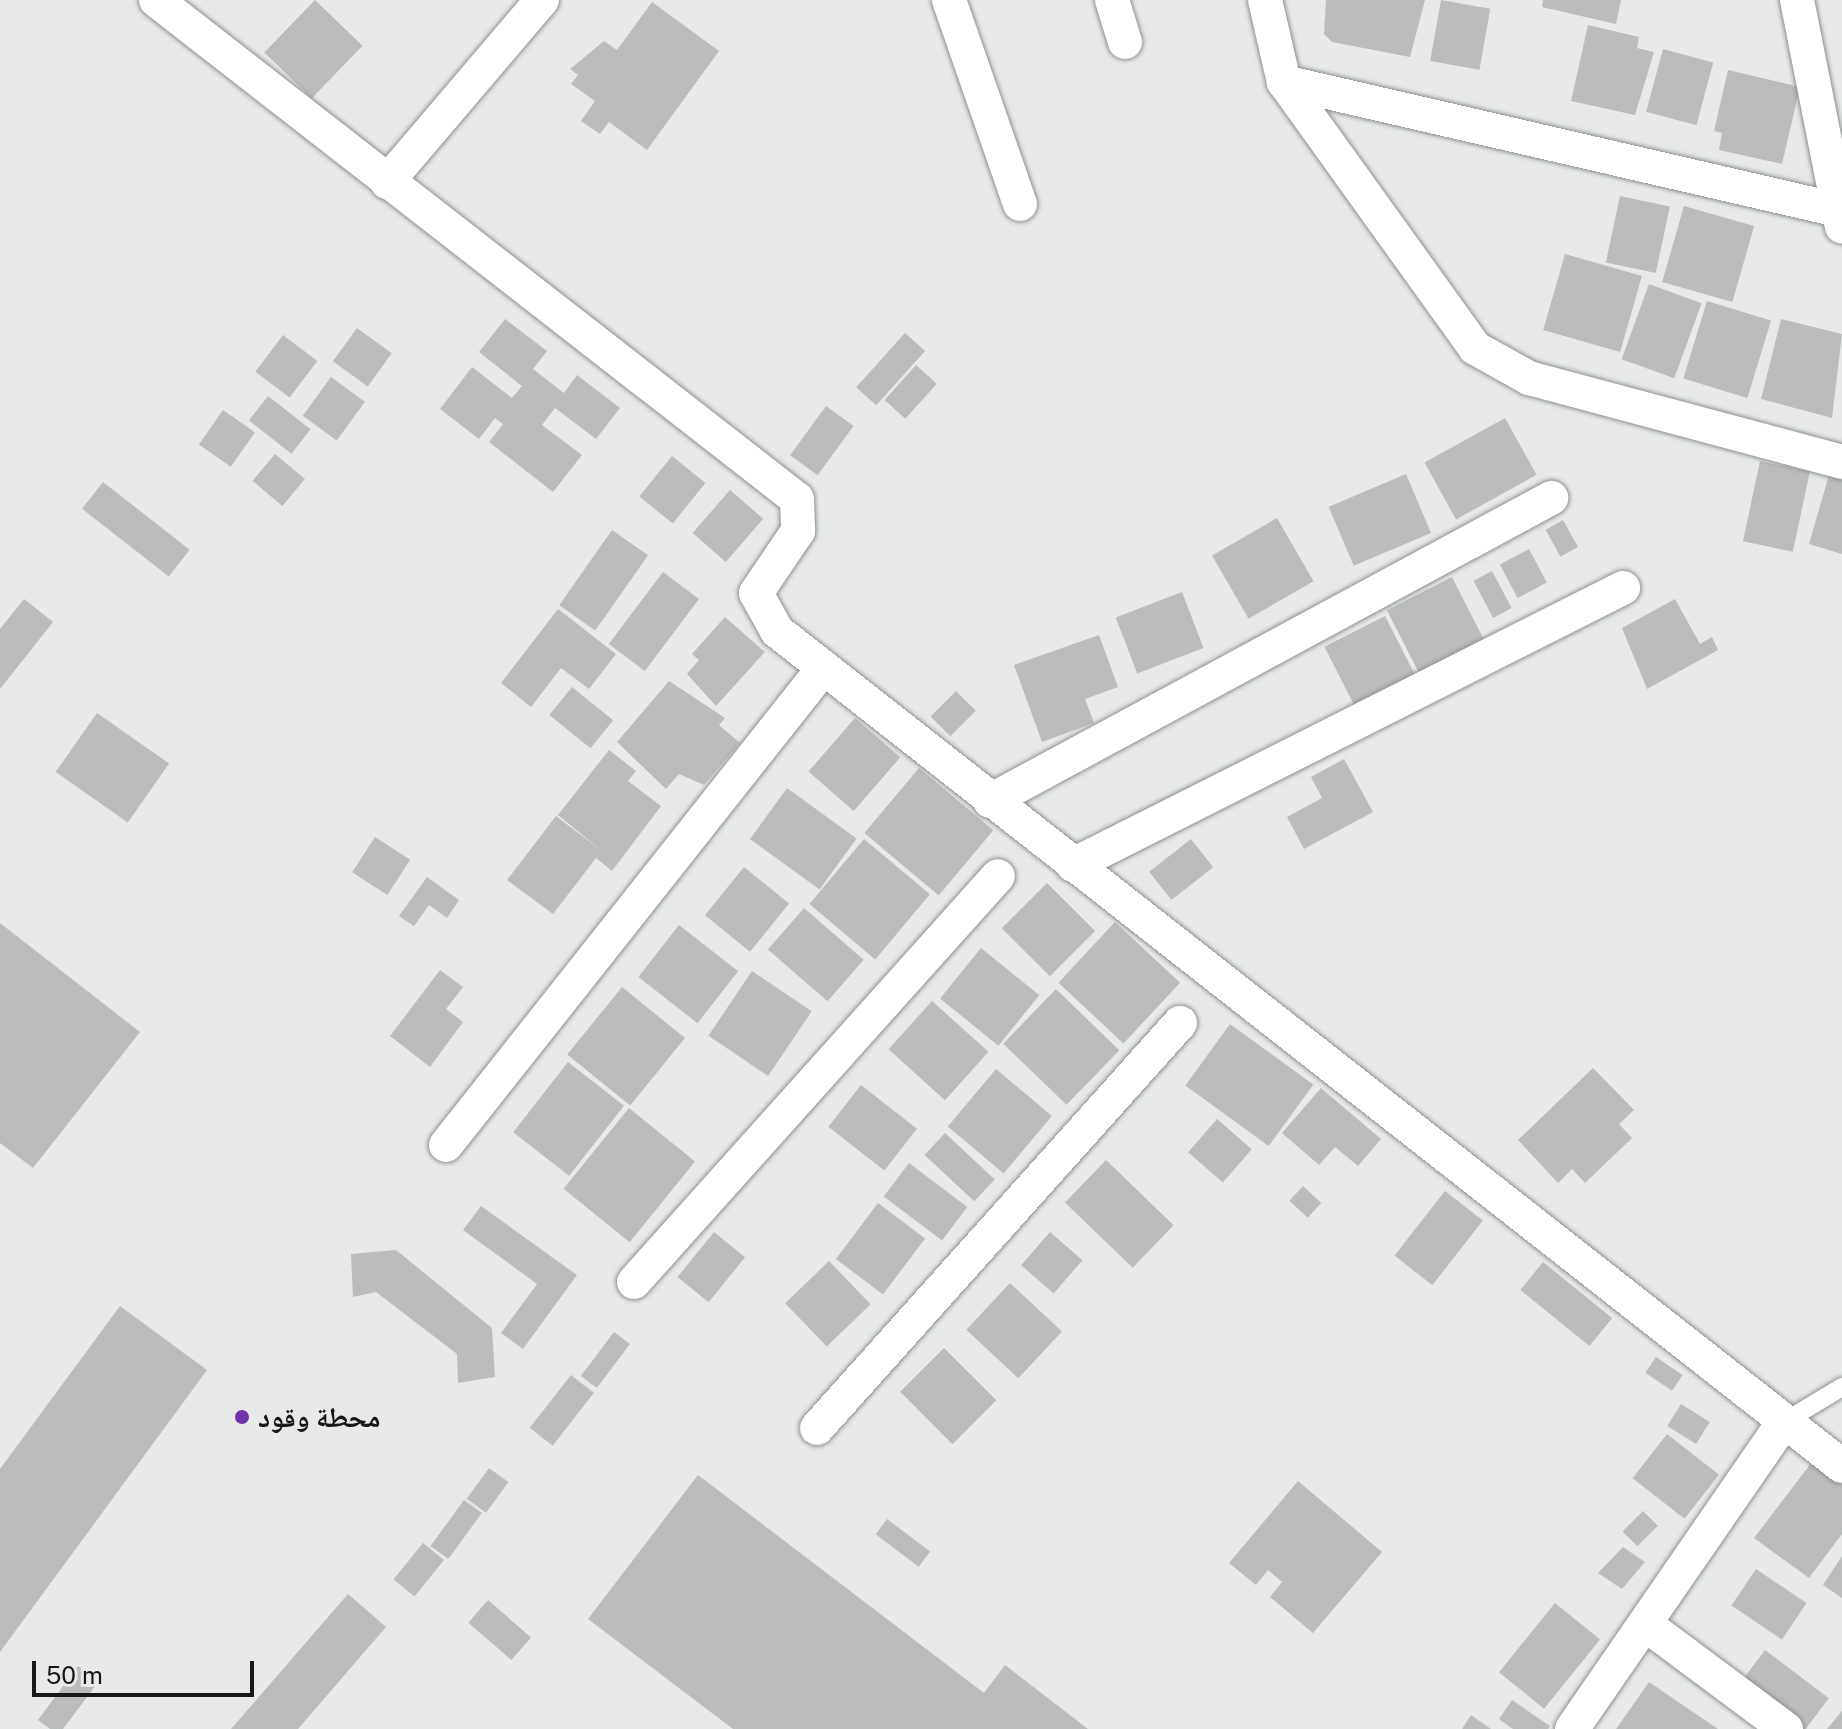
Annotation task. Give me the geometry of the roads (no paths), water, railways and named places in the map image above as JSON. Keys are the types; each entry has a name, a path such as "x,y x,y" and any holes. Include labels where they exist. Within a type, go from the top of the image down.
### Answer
{"street":[{"path":"156,0 797,499 798,531 761,583 758,606 822,670 1842,1466"},
{"path":"387,182 542,0"},
{"path":"949,0 1020,204"},
{"path":"1112,0 1125,42"},
{"path":"1265,0 1284,82 1453,322 1496,364 1842,462"},
{"path":"1284,82 1840,219 1797,0"},
{"path":"990,801 1551,498"},
{"path":"1073,865 1623,588"},
{"path":"446,1145 822,670"},
{"path":"634,1282 998,876"},
{"path":"817,1428 1180,1023"},
{"path":"1572,1729 1784,1422"},
{"path":"1645,1624 1786,1729"}],"lane":[{"path":"1784,1422 1842,1387"}],"place":[{"name":"محطة وقود","path":"242,1417"}]}
